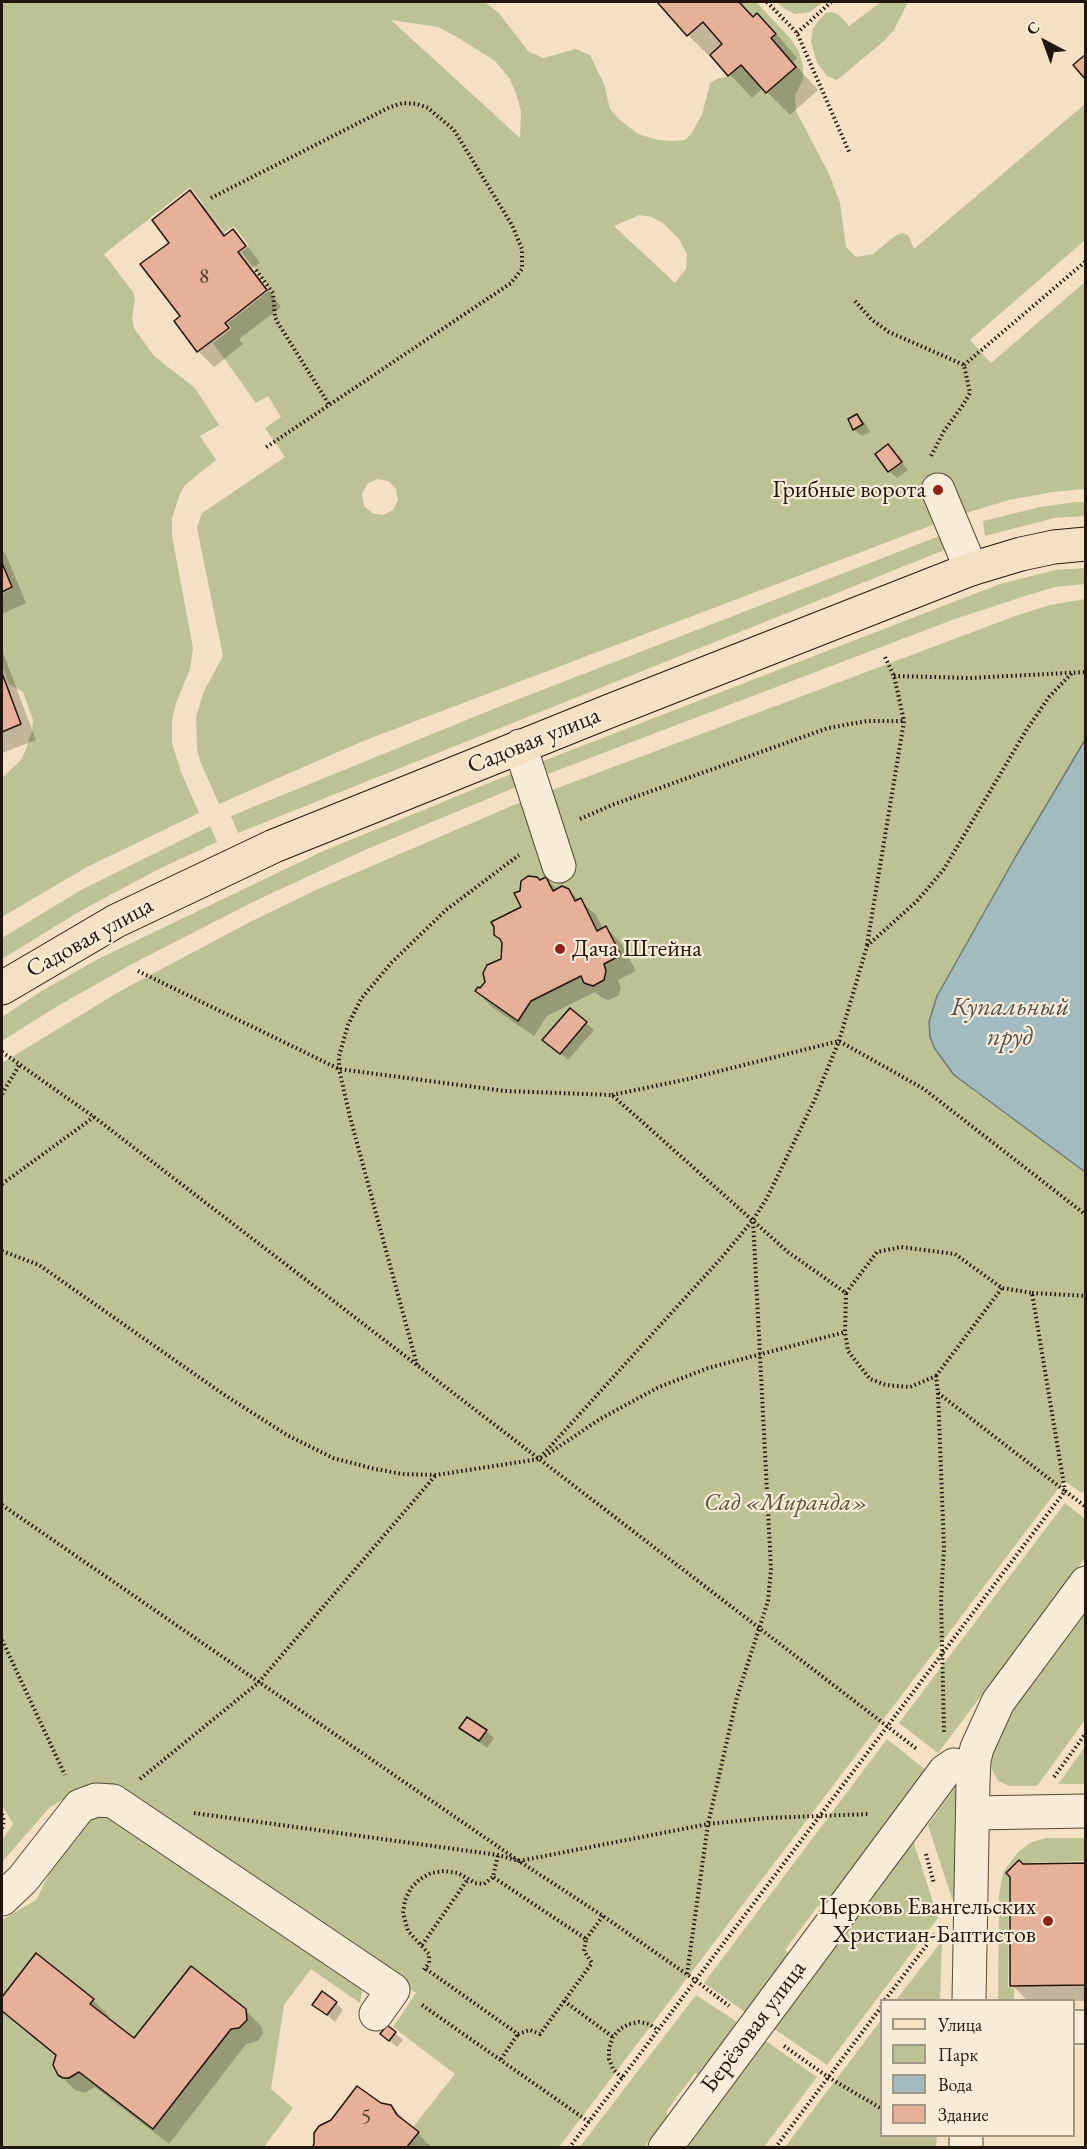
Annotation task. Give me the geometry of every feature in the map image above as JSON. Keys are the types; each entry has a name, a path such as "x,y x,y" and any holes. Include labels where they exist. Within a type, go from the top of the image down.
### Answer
{"main road":[{"name":"Садовая улица","path":"2,988 116,921 244,859 520,746 971,569 1021,554 1054,547 1086,544"}],"street":[{"path":"933,475 971,569"},
{"path":"520,746 554,851"},
{"path":"969,1999 974,1760 982,1734 998,1702 1086,1583"},
{"name":"Берёзовая улица","path":"665,2148 949,1768"},
{"path":"23,1888 80,1806 96,1800 113,1801 384,2002"},
{"path":"973,1813 1086,1811"}],"path":[{"path":"766,2 797,33 850,154"},
{"path":"797,33 831,2"},
{"path":"211,198 390,107 403,103 417,104 428,108 454,130 520,241 523,256 522,269 511,283 265,448"},
{"path":"964,365 1086,261"},
{"path":"256,270 273,293 275,316 278,323 330,406"},
{"path":"855,301 872,320 889,332 964,365"},
{"path":"933,475 944,430 970,393 964,365"},
{"path":"539,1460 753,1220 767,1198 800,1131 839,1041 867,946 904,721 894,676 884,655"},
{"path":"894,676 952,678 1086,672"},
{"path":"867,946 917,902 944,869 1027,729 1049,697 1072,673"},
{"path":"418,1366 339,1069 339,1056 348,1025 361,999 392,962 469,891 554,851 567,825 612,805 828,728 867,721 904,721"},
{"path":"138,971 339,1069 505,1091 612,1095 736,1068 839,1041 924,1089 1086,1215"},
{"path":"2,1052 94,1117 760,1630 888,1726 949,1768"},
{"path":"2,1094 20,1064"},
{"path":"612,1095 788,1252 846,1293"},
{"path":"2,1184 94,1117"},
{"path":"687,1974 708,1824 736,1697 768,1601 771,1569 753,1220"},
{"path":"1002,1288 936,1376 910,1387 886,1385 870,1379 848,1351 845,1332 846,1293 877,1252 901,1247 954,1254 1002,1288 1032,1293 1086,1296"},
{"path":"2,1251 39,1265 223,1394 287,1435 333,1458 403,1474 436,1475 539,1460 600,1419 659,1388 708,1368 845,1332"},
{"path":"569,2148 1065,1491 1032,1293"},
{"path":"936,1376 944,1548 941,1654 949,1768"},
{"path":"938,1393 1085,1505"},
{"path":"113,1801 258,1683 436,1475"},
{"path":"2,1505 258,1683 695,1980"},
{"path":"2,1640 80,1806"},
{"path":"1051,1781 1086,1733"},
{"path":"183,1811 498,1855 519,1861 708,1824 767,1818 914,1812"},
{"path":"2,1814 4,1821 2,1829"},
{"path":"468,1879 424,1947 408,1931 404,1913 405,1900 411,1888 431,1873 444,1871 458,1873 484,1884 494,1877 498,1855"},
{"path":"494,1877 586,1939"},
{"path":"501,2059 518,2034 530,2030 540,2034 592,1963 584,1951 586,1939 603,1916"},
{"path":"426,1969 518,2034"},
{"path":"384,2002 406,1994 589,2122"},
{"path":"564,2001 613,2037"},
{"path":"775,2148 880,2009"},
{"path":"622,2078 613,2069 609,2059 609,2048 613,2037 620,2029 639,2022 649,2024 658,2030"}],"green space":[{"path":"2,2 485,2 499,13 528,51 543,58 576,49 590,55 604,84 610,109 620,120 638,134 658,140 673,141 685,140 691,134 702,115 710,83 728,76 741,65 766,93 796,67 771,38 775,34 757,13 753,17 739,2 756,2 790,38 798,50 803,65 803,79 795,96 796,111 830,176 840,203 846,247 856,257 873,254 902,233 908,235 914,249 1085,104 1085,240 970,340 991,363 1085,282 1085,489 1009,500 956,516 363,741 219,804 197,749 196,717 204,691 223,656 197,528 202,513 285,457 265,428 281,417 268,396 256,403 213,343 232,329 228,323 270,290 242,252 249,246 234,226 225,232 190,187 104,254 133,292 135,299 132,318 134,328 154,356 195,388 219,425 200,436 216,460 185,485 172,518 172,536 193,648 190,669 176,703 172,720 172,743 181,772 199,813 87,867 2,917 2,778 20,761 25,752 33,720 23,692 9,684 2,665 2,594 12,589 2,563","holes":["391,20 438,27 495,61 510,79 516,94 521,111 520,138","639,215 652,217 664,224 679,239 687,254 686,269 675,283 614,226","377,479 388,481 396,489 398,500 393,510 383,515 372,513 364,506 362,494 367,484"]},
{"path":"776,2 823,2 810,12 795,14"},
{"path":"881,2 908,2 894,30 837,80 827,76 817,63 811,42 813,28 826,13 832,12 839,15 849,26"},
{"path":"1085,502 1085,516 1054,518 985,536 983,521 1040,507"},
{"path":"947,533 952,547 238,833 231,816 506,704"},
{"path":"1085,568 1085,584 1055,587 952,620 548,774 543,761 1000,584 1055,570"},
{"name":"Сад «Миранда»","path":"1085,599 1085,740 937,996 929,1022 974,1091 1085,1172 1085,1489 1082,1493 1064,1481 559,2147 406,2147 418,2132 413,2127 455,2074 393,2027 416,1993 114,1793 67,1797 50,1807 2,1862 2,1840 13,1824 2,1805 2,1063 122,990 316,890 528,799 1050,605","holes":["528,876 537,877 540,880 546,877 553,891 569,889 575,901 581,898 597,931 606,926 621,955 604,964 606,971 603,980 584,983 581,976 531,1001 518,1021 475,991 478,987 492,997 502,943 494,935 494,927 521,907 514,893 520,891 521,881","570,1008 587,1022 560,1054 542,1040"]},
{"path":"511,774 516,787 367,849 255,901 130,965 2,1041 2,1017 98,959 321,852"},
{"path":"210,826 217,842 159,869 82,910 2,959 2,938 81,890"},
{"path":"1065,1503 1085,1519 1085,1558 938,1753 899,1723"},
{"path":"1085,1609 1085,1720 1037,1786 1009,1786 998,1781 992,1770 990,1753 1000,1725"},
{"path":"887,1739 926,1770 822,1908 818,1906 785,1950 789,1953 745,2012 704,1983"},
{"path":"1085,1747 1085,1784 1058,1784"},
{"path":"956,1786 955,1893 952,1899 928,1825"},
{"path":"103,1812 358,1985 362,1992 360,2003 311,1969 284,2005 271,2089 293,2108 264,2147 2,2147 2,1920 36,1900 52,1868 90,1820"},
{"path":"1045,1838 1085,1838 1085,1861 1023,1863 1009,1877 1008,1987 1014,1988 1014,1999 998,1999 999,1895 1002,1878 1004,1871 1018,1852 1030,1843"},
{"path":"913,1840 938,1918 827,2065 773,2028"},
{"path":"942,1941 940,1999 897,1999"},
{"path":"696,1995 737,2022 699,2075 695,2073 644,2147 579,2148"},
{"path":"880,2021 880,2137 937,2137 936,2147 785,2147"},
{"path":"763,2039 817,2077 764,2147 683,2148"}],"water":[{"name":"Купальный пруд","path":"1085,740 1085,1172 954,1075 935,1049 930,1037 929,1022 937,996"}],"building":[{"path":"657,2 739,2 753,17 757,13 776,34 771,38 796,67 766,93 741,65 728,76 710,55 722,44 703,22 687,36"},
{"path":"1086,54 1086,80 1073,65"},
{"path":"190,190 224,236 233,229 246,246 238,252 267,290 225,323 229,328 197,352 174,321 180,316 140,264 169,243 152,220"},
{"path":"857,414 863,424 853,430 848,419"},
{"path":"888,444 902,462 888,472 875,454"},
{"path":"2,563 12,587 2,592"},
{"path":"2,673 21,724 2,732"},
{"name":"Дача Штейна","path":"528,876 537,877 540,880 546,877 553,891 562,886 569,889 575,901 581,898 597,931 606,926 621,955 604,964 606,971 604,980 593,986 584,983 581,976 531,1001 518,1021 475,991 485,982 483,973 487,965 501,959 502,943 494,935 491,922 521,907 514,893 520,891 521,881"},
{"path":"570,1008 587,1022 560,1054 542,1040"},
{"path":"467,1717 487,1730 479,1741 459,1728"},
{"name":"Церковь Евангельских Христиан-Баптистов","path":"1019,1860 1023,1864 1086,1863 1085,1985 1010,1986 1010,1877 1006,1873"},
{"path":"36,1953 94,1999 90,2004 134,2038 191,1966 246,2009 247,2020 239,2028 231,2029 153,2129 79,2072 69,2078 58,2075 53,2065 56,2055 2,2011 2,1997"},
{"path":"322,1991 337,2002 327,2015 312,2005"},
{"path":"387,2025 396,2032 389,2041 380,2034"},
{"path":"357,2086 381,2103 391,2105 397,2115 419,2132 406,2148 312,2148 314,2133 319,2126 331,2120"}],"place":[{"name":"Грибные ворота","path":"938,490"},
{"name":"Дача Штейна","path":"560,949"},
{"name":"Церковь Евангельских Христиан-Баптистов","path":"1048,1921"}]}
